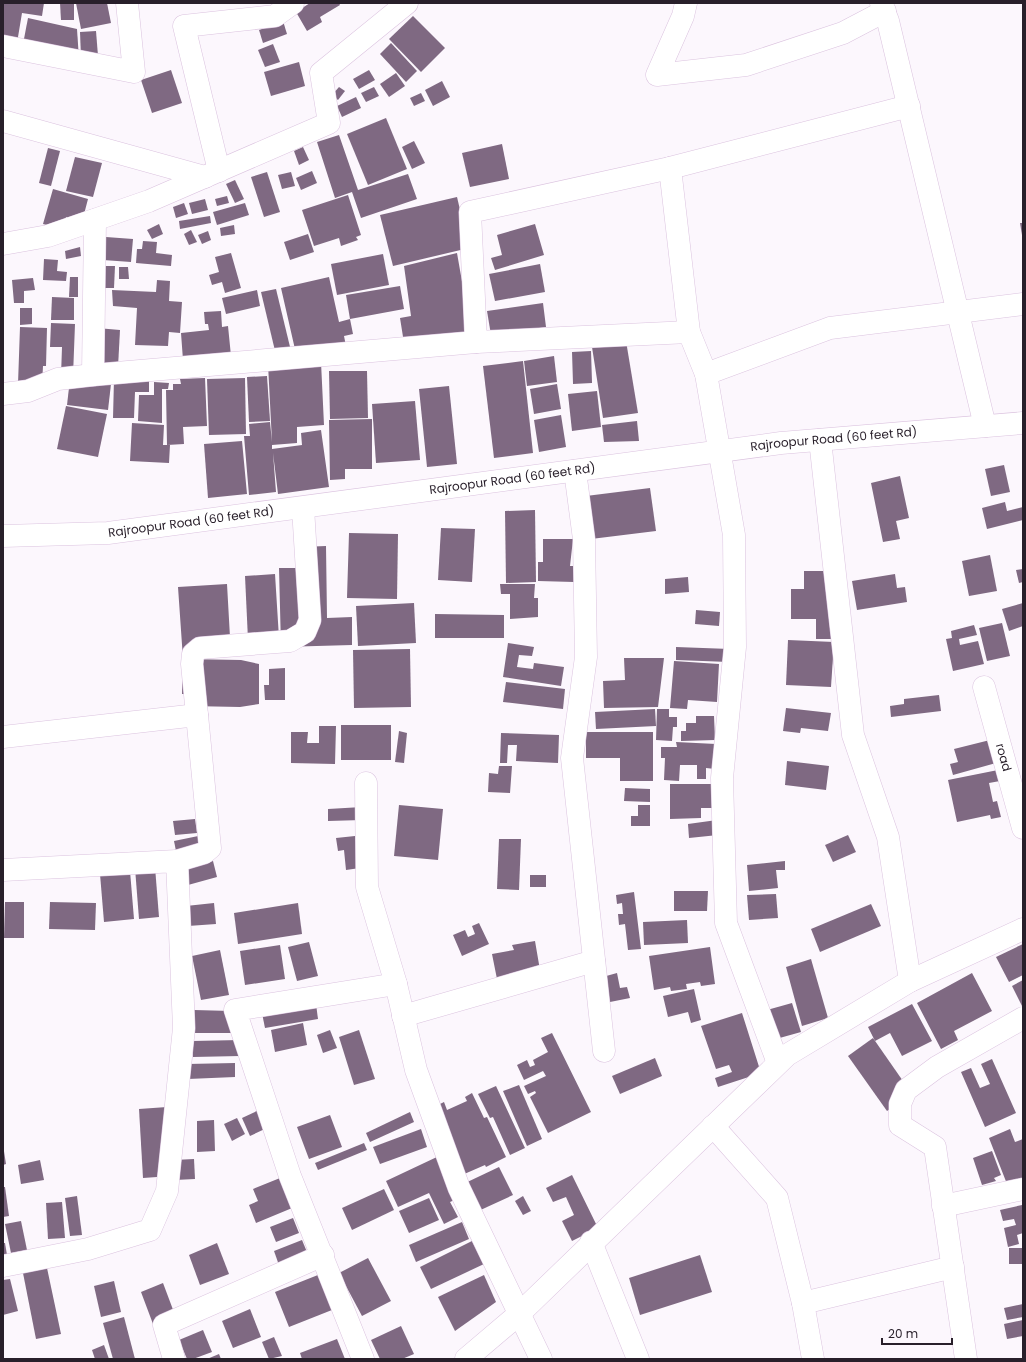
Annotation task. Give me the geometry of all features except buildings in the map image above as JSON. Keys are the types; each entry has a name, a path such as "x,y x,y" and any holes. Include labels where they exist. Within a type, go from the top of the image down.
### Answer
{"street":[{"path":"3,46 134,72 127,3"},
{"path":"212,174 184,26 275,16 293,3"},
{"path":"3,244 48,236 149,201 329,123 321,73 407,3"},
{"path":"686,3 683,16 657,74 746,65 843,33 883,7 909,106 985,426"},
{"path":"476,342 470,212 670,168 909,106"},
{"path":"3,121 212,174"},
{"path":"670,168 689,332 706,374 734,535 735,647 722,778 726,923 778,1063"},
{"path":"93,375 95,220"},
{"path":"706,374 830,328 1023,304"},
{"path":"3,394 28,391 58,379 93,375 476,342 689,332"},
{"name":"Rajroopur Road (60 feet Rd)","path":"3,536 108,533 720,452 820,440 1023,423"},
{"path":"820,440 853,735 888,838 910,981"},
{"path":"575,471 584,539 586,657 572,758 604,1050"},
{"path":"3,870 178,861 204,853 210,848 192,664 193,654 200,648 290,641 305,632 310,620 303,508"},
{"name":"road","path":"984,687 1023,828"},
{"path":"3,737 197,715"},
{"path":"366,782 367,887 396,984 416,1070 459,1188 541,1359"},
{"path":"3,1266 88,1248 150,1230 167,1191 184,1028 178,861"},
{"path":"466,1359 519,1314 591,1242 787,1055 910,981 1023,929"},
{"path":"403,1016 594,961"},
{"path":"363,1359 323,1255 290,1176 235,1010 396,984"},
{"path":"966,1359 935,1147 900,1125 900,1104 906,1090 937,1067 1023,1018"},
{"path":"712,1126 777,1198 803,1303 813,1359"},
{"path":"944,1206 1023,1189"},
{"path":"591,1242 638,1359"},
{"path":"174,1359 164,1326 323,1255"},
{"path":"803,1303 953,1267"}]}
